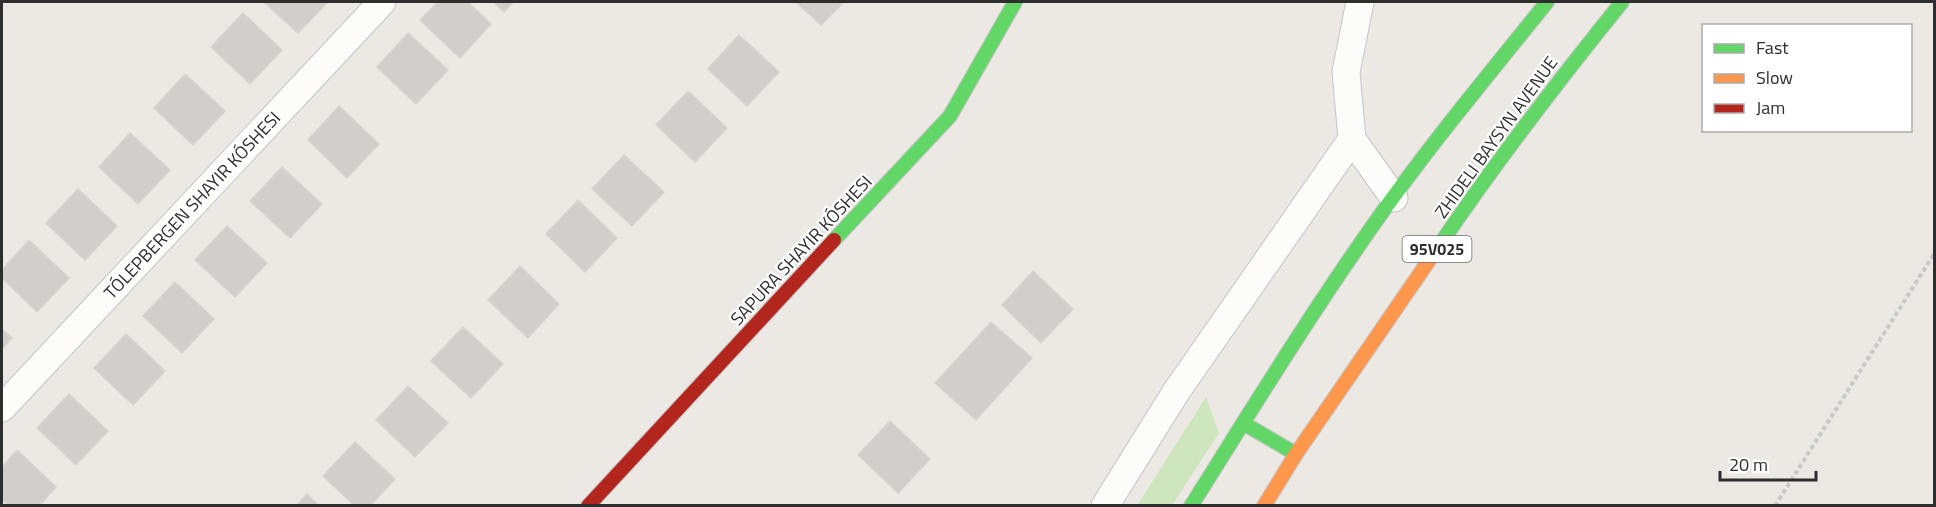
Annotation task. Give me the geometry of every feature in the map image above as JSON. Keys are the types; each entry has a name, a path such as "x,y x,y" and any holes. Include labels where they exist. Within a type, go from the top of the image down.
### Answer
{"main road":[{"path":"588,506 950,116 1015,2"},
{"path":"1191,506 1356,250 1450,122 1548,2"},
{"name":"ZHIDELI BAYSYN AVENUE","path":"1264,506 1296,454 1491,170 1622,2"},
{"path":"1243,423 1296,454"}],"street":[{"path":"2,408 382,2"},
{"path":"1360,2 1346,72 1352,140 1394,198"},
{"path":"1105,506 1176,392 1352,140"}],"path":[{"path":"1775,506 1935,254"}],"green space":[{"path":"1206,397 1219,433 1172,505 1137,506"}],"building":[{"path":"264,2 328,2 298,33"},
{"path":"438,2 468,2 491,24 460,58 420,20"},
{"path":"493,2 513,2 504,12"},
{"path":"796,2 844,2 821,25"},
{"path":"243,13 282,50 250,84 211,47"},
{"path":"408,33 448,70 416,104 377,67"},
{"path":"739,35 779,72 747,106 708,69"},
{"path":"185,74 225,111 193,145 154,108"},
{"path":"688,91 727,128 695,162 656,125"},
{"path":"339,106 379,144 347,178 308,140"},
{"path":"130,133 170,170 138,204 99,167"},
{"path":"624,155 664,192 632,226 592,189"},
{"path":"282,167 322,204 290,238 250,201"},
{"path":"78,189 117,226 85,260 46,223"},
{"path":"578,200 617,238 585,272 546,234"},
{"path":"227,226 267,263 235,297 195,260"},
{"path":"29,240 69,278 37,312 2,278 2,270"},
{"path":"520,266 559,304 528,338 488,300"},
{"path":"1033,271 1073,309 1041,343 1002,305"},
{"path":"175,282 214,319 182,353 143,316"},
{"path":"991,322 1032,358 976,420 935,383"},
{"path":"463,327 503,364 471,398 431,361"},
{"path":"2,329 12,338 2,349"},
{"path":"126,334 165,371 133,405 94,368"},
{"path":"408,386 448,423 415,457 376,420"},
{"path":"69,394 108,431 76,465 37,428"},
{"path":"890,421 930,459 898,493 858,455"},
{"path":"355,442 395,479 370,506 355,506 323,476"},
{"path":"17,450 56,487 39,506 8,506 2,499 2,467"},
{"path":"307,494 319,506 296,506"}],"traffic: fast":[{"path":"834,240 950,116 1015,2"},
{"path":"1191,506 1300,333 1369,231 1433,144 1547,2"},
{"path":"1441,243 1529,120 1622,2"},
{"path":"1243,423 1296,454"}],"traffic: slow":[{"path":"1264,506 1296,454 1441,243"}],"traffic: jam":[{"path":"588,506 834,240"}]}
